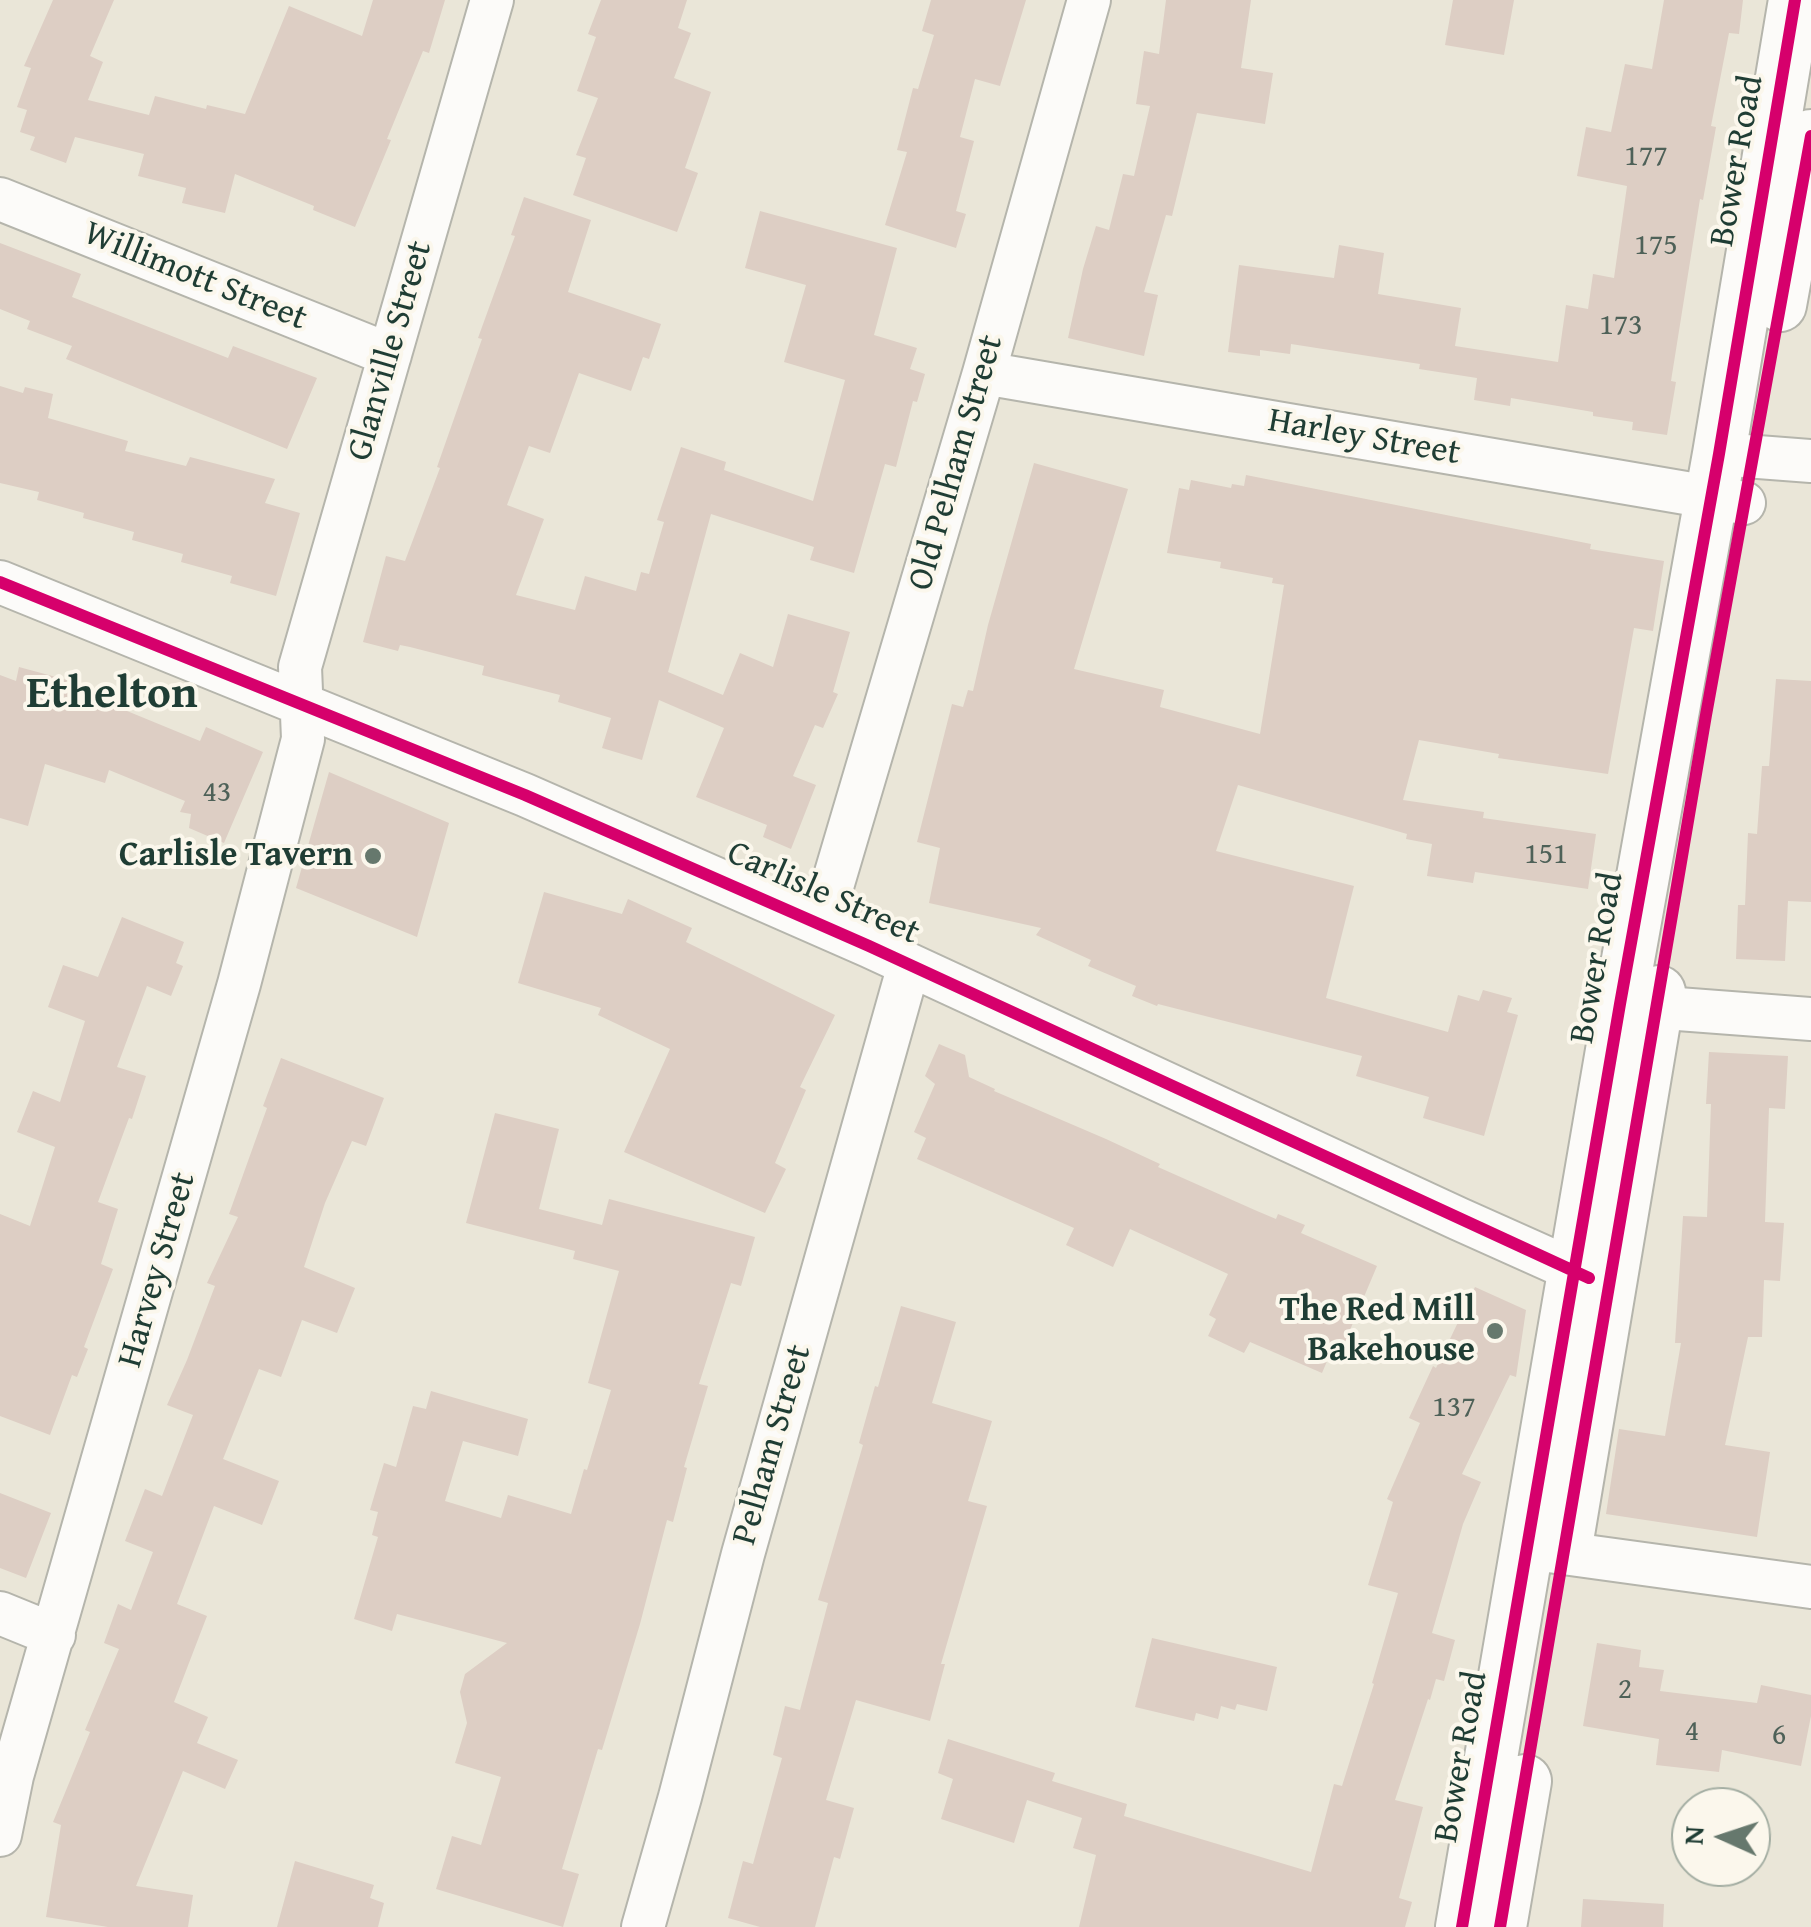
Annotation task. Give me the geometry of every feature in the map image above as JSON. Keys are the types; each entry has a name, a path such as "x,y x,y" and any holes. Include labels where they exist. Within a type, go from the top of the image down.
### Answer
{"main road":[{"name":"Bower Road","path":"1500,1927 1546,1551 1731,478 1795,0"},
{"name":"Bower Road","path":"1731,478 1811,136"},
{"name":"Bower Road","path":"1462,1927 1546,1551"}],"street":[{"name":"Glanville Street","path":"301,702 300,667 492,0"},
{"name":"Old Pelham Street","path":"823,926 1089,0"},
{"name":"Willimott Street","path":"0,198 390,355"},
{"name":"Harley Street","path":"984,373 1731,478 1811,461"},
{"name":"Carlisle Street","path":"0,582 542,802 909,965 1592,1279"},
{"name":"Harvey Street","path":"0,1834 12,1776 249,946 303,740 301,702"},
{"name":"Pelham Street","path":"643,1927 748,1536 909,965"},
{"path":"1638,1006 1811,1019"},
{"path":"1546,1551 1811,1587"},
{"path":"0,1613 54,1635"}],"building":[{"path":"53,0 114,0 90,56 103,62 88,100 149,115 155,96 245,114 289,6 362,36 373,0 445,0 429,53 423,51 355,227 235,174 225,213 182,203 186,188 138,176 144,154 75,137 66,163 30,150 35,137 20,132 27,110 17,107 31,68 24,66"},
{"path":"601,0 687,0 678,28 691,33 674,78 711,92 685,168 698,173 677,232 573,195 586,158 576,155 598,98 577,91 596,37 588,34"},
{"path":"931,0 1026,0 1000,86 975,79 960,137 974,141 956,211 966,214 956,248 885,225 907,152 897,150 913,88 918,89 934,35 922,31"},
{"path":"1166,0 1251,0 1241,68 1273,73 1265,124 1197,113 1172,216 1166,215 1144,292 1158,295 1144,356 1068,338 1096,226 1109,230 1123,174 1134,176 1150,106 1136,104 1144,51 1159,54"},
{"path":"1453,0 1514,0 1504,55 1445,45"},
{"path":"1664,0 1743,0 1739,34 1729,33 1711,126 1716,127 1703,200 1700,199 1671,381 1676,382 1667,435 1632,430 1633,422 1593,416 1593,412 1511,398 1510,406 1474,400 1477,378 1419,369 1420,364 1291,344 1290,354 1260,350 1260,356 1228,352 1239,265 1334,278 1339,245 1384,253 1378,294 1461,308 1455,346 1558,362 1566,305 1588,309 1593,274 1614,278 1627,186 1577,176 1586,127 1611,132 1625,64 1652,69"},
{"path":"524,197 591,220 568,292 661,324 649,359 643,357 631,391 579,373 550,453 529,446 507,505 544,519 516,595 575,610 585,576 636,591 641,572 649,574 664,522 657,520 681,447 726,462 724,470 813,501 845,380 784,362 806,285 745,268 760,211 897,248 874,335 917,348 910,369 925,374 917,402 913,401 896,467 885,464 854,573 810,560 814,547 711,514 668,672 723,695 740,653 773,667 788,614 850,632 833,692 838,694 823,728 815,725 793,776 816,785 791,849 763,837 767,825 696,797 724,728 659,700 642,760 602,748 611,718 558,702 560,695 482,675 484,666 400,645 398,651 363,642 386,556 405,561 440,468 437,467 482,339 478,338 515,236 511,235"},
{"path":"0,243 81,274 72,297 228,358 233,346 317,378 287,449 66,359 72,346 27,329 30,321 0,309"},
{"path":"0,386 23,393 25,387 53,394 48,418 128,441 125,451 186,466 190,457 275,479 265,503 300,513 276,596 230,583 232,576 181,562 183,554 132,540 134,532 37,500 39,492 0,483"},
{"path":"1034,463 1128,489 1074,669 1164,690 1160,707 1260,734 1284,585 1272,583 1273,578 1220,568 1221,562 1167,553 1179,488 1189,490 1191,480 1231,488 1232,484 1244,486 1246,475 1591,544 1590,549 1664,561 1653,631 1634,628 1608,774 1498,758 1499,754 1419,740 1403,800 1484,812 1483,818 1596,834 1588,889 1475,872 1473,883 1427,876 1432,844 1238,785 1216,851 1354,886 1326,998 1448,1032 1458,995 1479,1001 1483,990 1512,998 1507,1012 1518,1015 1484,1136 1423,1118 1429,1097 1356,1076 1362,1056 1157,1006 1132,996 1136,986 1088,966 1091,960 1036,935 1041,928 929,903 940,848 917,842 952,704 963,707 968,690 973,691"},
{"path":"19,667 67,680 65,687 129,706 127,711 200,741 206,727 263,752 224,843 189,828 191,814 180,812 185,801 109,770 105,783 45,764 28,826 0,818 0,675 16,681"},
{"path":"1776,679 1811,681 1811,902 1788,901 1785,961 1736,959 1738,905 1745,905 1748,833 1757,834 1762,766 1769,766"},
{"name":"Carlisle Tavern","path":"329,772 449,823 417,937 296,888"},
{"path":"544,892 622,914 628,899 692,928 686,942 835,1015 800,1087 806,1090 775,1163 786,1169 765,1213 624,1152 670,1049 598,1015 601,1008 518,983"},
{"path":"122,917 184,942 176,963 183,966 171,996 147,986 117,1067 146,1076 98,1202 118,1209 101,1264 113,1269 84,1347 88,1349 77,1377 72,1375 50,1435 0,1416 0,1214 30,1226 55,1147 17,1132 33,1091 60,1102 85,1021 48,1007 63,965 98,977"},
{"path":"939,1044 965,1055 969,1077 994,1091 1257,1211 1305,1225 1301,1233 1377,1266 1342,1349 1334,1345 1322,1373 1250,1342 1244,1353 1208,1336 1216,1319 1209,1315 1228,1274 1130,1229 1113,1267 1066,1245 1074,1228 917,1159 926,1138 914,1132 935,1084 925,1076"},
{"path":"1709,1052 1788,1056 1785,1109 1769,1108 1765,1222 1784,1223 1780,1281 1764,1280 1762,1337 1748,1337 1725,1445 1770,1452 1757,1537 1606,1514 1619,1429 1665,1436 1681,1343 1675,1343 1683,1216 1707,1217"},
{"path":"281,1058 384,1098 366,1146 352,1141 325,1203 304,1267 355,1288 337,1333 302,1320 281,1377 259,1369 223,1459 279,1481 262,1525 214,1506 177,1604 207,1616 174,1702 208,1717 197,1743 238,1760 225,1789 183,1771 136,1886 193,1895 188,1927 108,1927 46,1917 61,1825 53,1822 119,1649 104,1643 118,1604 131,1610 153,1552 125,1541 145,1489 162,1496 193,1415 167,1405 215,1286 207,1283 238,1217 229,1214"},
{"path":"495,1113 559,1129 539,1209 602,1225 609,1199 755,1237 741,1286 731,1283 699,1384 708,1386 684,1467 687,1468 673,1522 667,1520 640,1624 562,1869 579,1874 563,1927 436,1889 452,1836 481,1845 501,1777 455,1763 467,1723 460,1692 465,1674 507,1643 397,1614 392,1631 354,1619 378,1537 372,1535 378,1512 370,1510 384,1463 396,1467 413,1406 426,1409 431,1391 528,1419 518,1456 463,1441 445,1501 501,1518 508,1495 571,1514 611,1390 588,1383 619,1271 573,1259 575,1251 466,1223"},
{"path":"1475,1287 1526,1310 1516,1377 1510,1375 1462,1474 1481,1482 1463,1524 1432,1633 1455,1640 1444,1681 1436,1679 1428,1699 1395,1800 1423,1807 1399,1898 1412,1902 1405,1927 1079,1927 1096,1855 1073,1848 1082,1818 1027,1800 1014,1843 941,1819 953,1779 938,1773 948,1739 1055,1773 1052,1781 1127,1804 1124,1816 1311,1872 1334,1784 1342,1786 1398,1593 1368,1585 1393,1502 1387,1499 1420,1423 1409,1418"},
{"path":"901,1306 956,1322 932,1403 992,1421 968,1501 987,1506 941,1664 945,1664 930,1721 856,1700 826,1800 854,1808 840,1859 834,1857 815,1927 760,1927 728,1918 743,1861 753,1864 782,1758 773,1755 785,1706 800,1710 828,1603 818,1600 863,1445 859,1443 875,1386 878,1387"},
{"path":"0,1493 51,1513 26,1578 0,1568"},
{"path":"1152,1638 1277,1667 1267,1711 1237,1704 1235,1710 1221,1706 1218,1719 1196,1713 1194,1721 1135,1707"},
{"path":"1597,1643 1641,1650 1639,1667 1664,1670 1660,1691 1757,1703 1761,1685 1811,1695 1801,1766 1722,1750 1719,1772 1656,1765 1659,1739 1583,1726"},
{"path":"295,1861 374,1885 370,1898 384,1903 378,1927 277,1927"},
{"path":"1583,1899 1664,1904 1663,1927 1581,1927"}],"cycle path":[{"path":"1462,1927 1795,0"},
{"path":"1500,1927 1706,715 1811,136"},
{"path":"0,582 525,795 869,946 1589,1278"}],"place":[{"name":"Carlisle Tavern","path":"373,856"},
{"name":"The Red Mill Bakehouse","path":"1495,1331"}],"district":[{"name":"Ethelton","path":"112,696"}]}
